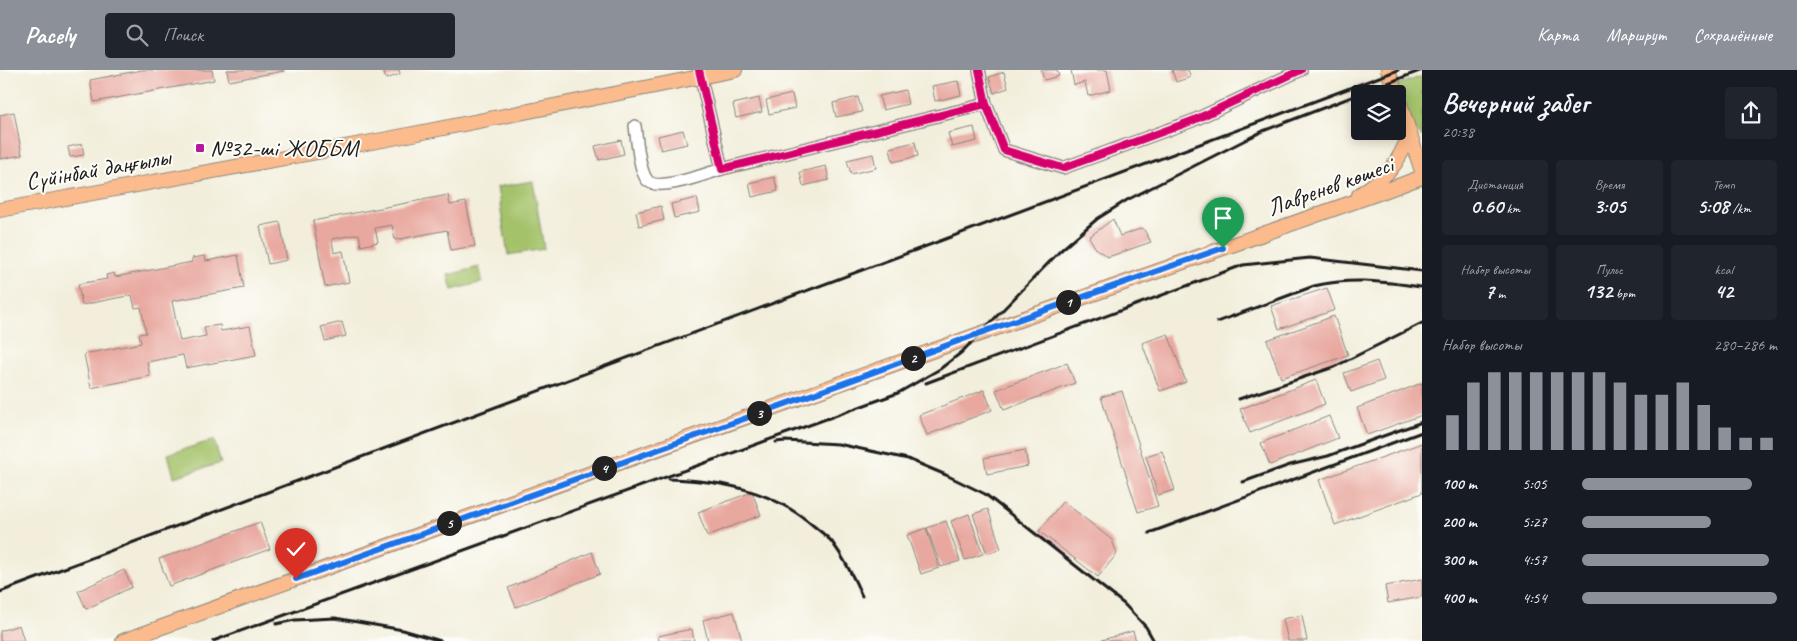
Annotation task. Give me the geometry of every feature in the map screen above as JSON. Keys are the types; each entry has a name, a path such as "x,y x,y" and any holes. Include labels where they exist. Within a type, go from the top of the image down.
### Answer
{"main road":[{"name":"Сүйінбай даңғылы","path":"0,210 388,139 700,73 735,70"},
{"path":"1388,70 1393,85"},
{"path":"1406,122 1422,172"},
{"path":"1343,206 1378,182 1393,168 1410,134"},
{"name":"Лавренев көшесі","path":"123,641 983,332 1422,177"}],"street":[{"path":"979,70 986,104 1004,150 1063,168 1192,121 1301,70"},
{"path":"700,73 722,169"},
{"path":"635,126 644,175 648,182 657,185 986,104"}],"green space":[{"path":"1422,76 1422,137 1415,130 1406,109 1406,85 1396,85"},
{"path":"533,181 544,249 508,255 497,187"},
{"path":"479,267 483,282 452,290 448,275"},
{"path":"214,440 221,463 174,477 168,454"}],"building":[{"path":"142,70 212,70 214,80 94,102 90,80"},
{"path":"227,70 284,70 284,71 229,81"},
{"path":"383,70 399,70 400,74 386,79"},
{"path":"1041,70 1057,70 1059,76 1044,80"},
{"path":"1071,70 1107,70 1111,90 1088,96 1085,82 1074,85"},
{"path":"1172,70 1188,70 1191,77 1176,82"},
{"path":"1004,72 1008,88 994,93 989,77"},
{"path":"958,81 961,95 935,101 932,86"},
{"path":"905,90 908,104 883,110 879,96"},
{"path":"792,94 795,108 769,114 766,100"},
{"path":"858,97 862,112 836,117 833,103"},
{"path":"759,98 762,112 736,118 733,104"},
{"path":"14,112 22,155 0,159 0,115"},
{"path":"974,127 977,141 952,147 948,133"},
{"path":"683,130 687,144 661,150 658,136"},
{"path":"621,140 624,154 599,160 595,146"},
{"path":"915,142 918,156 893,162 890,148"},
{"path":"82,144 84,155 70,157 68,147"},
{"path":"873,154 876,168 851,174 847,160"},
{"path":"826,166 829,180 803,186 800,172"},
{"path":"774,177 778,191 752,197 749,183"},
{"path":"448,195 450,205 466,202 475,246 451,250 447,230 395,240 392,225 375,228 378,242 361,246 359,234 332,239 334,253 343,251 349,282 325,287 313,221"},
{"path":"697,198 700,212 674,218 671,204"},
{"path":"661,206 664,220 639,226 636,212"},
{"path":"1113,219 1120,236 1143,228 1151,242 1108,257 1096,249 1089,237"},
{"path":"280,222 287,260 268,264 260,226"},
{"path":"238,255 244,288 172,301 180,341 206,336 204,327 220,325 221,331 250,326 256,355 186,368 183,355 147,362 150,376 91,388 84,354 141,343 139,334 146,333 141,307 135,308 132,295 82,305 78,284 107,279 106,275 114,273 115,277 192,262 192,258 205,256 206,261"},
{"path":"1327,288 1335,310 1279,329 1271,306"},
{"path":"1334,316 1348,355 1281,378 1267,340"},
{"path":"342,322 346,336 325,341 321,327"},
{"path":"1168,334 1186,382 1160,391 1142,343"},
{"path":"1377,361 1384,380 1351,392 1344,373"},
{"path":"1067,363 1075,383 1004,410 996,390"},
{"path":"1316,380 1325,404 1250,433 1240,409"},
{"path":"1422,383 1422,415 1367,435 1357,408"},
{"path":"984,390 992,410 927,435 919,415"},
{"path":"1122,391 1158,506 1138,512 1101,397"},
{"path":"1329,416 1338,438 1270,465 1261,443"},
{"path":"1422,443 1422,493 1335,525 1319,480"},
{"path":"1025,450 1028,466 987,474 984,458"},
{"path":"1162,451 1175,490 1158,495 1146,456"},
{"path":"752,492 761,515 707,536 698,512"},
{"path":"1063,501 1112,540 1117,554 1098,577 1039,531"},
{"path":"988,509 1001,549 987,554 973,514"},
{"path":"969,514 983,554 965,560 951,521"},
{"path":"946,521 960,561 941,567 927,528"},
{"path":"260,522 270,549 169,586 159,559"},
{"path":"926,528 939,568 921,574 907,535"},
{"path":"592,552 600,574 516,607 508,588"},
{"path":"124,570 132,587 86,609 78,591"},
{"path":"1422,579 1422,597 1388,603 1385,586"},
{"path":"734,612 742,641 708,641 703,620"},
{"path":"1302,615 1307,641 1288,641 1283,619"},
{"path":"19,625 24,641 0,641 0,631"},
{"path":"692,629 694,641 659,641 658,636"},
{"path":"1133,631 1136,641 1102,641 1102,640"}],"railway":[{"path":"0,592 1398,70"},
{"path":"213,641 898,393 940,369 962,352 1060,251 1097,219 1127,200 1263,131 1422,70"},
{"path":"926,383 1243,265 1310,258 1422,271"},
{"path":"1217,322 1314,286 1328,283 1368,281 1422,287"},
{"path":"1239,399 1334,367 1422,323"},
{"path":"1243,482 1290,465 1328,456 1422,422"},
{"path":"1149,533 1422,432"},
{"path":"776,442 838,444 908,459 985,494 1124,604 1146,627 1154,641"},
{"path":"669,479 728,485 764,496 799,514 830,540 845,561 862,596"},
{"path":"276,624 295,620 335,618 403,630 441,641"}],"cycle path":[{"path":"699,70 722,169 986,104 979,70"},
{"path":"986,104 1004,150 1063,168 1192,121 1301,70"}],"place":[{"name":"№32-ші ЖОББМ","path":"200,148"}],"route":[{"path":"296,579 983,332 1223,248"}]}
